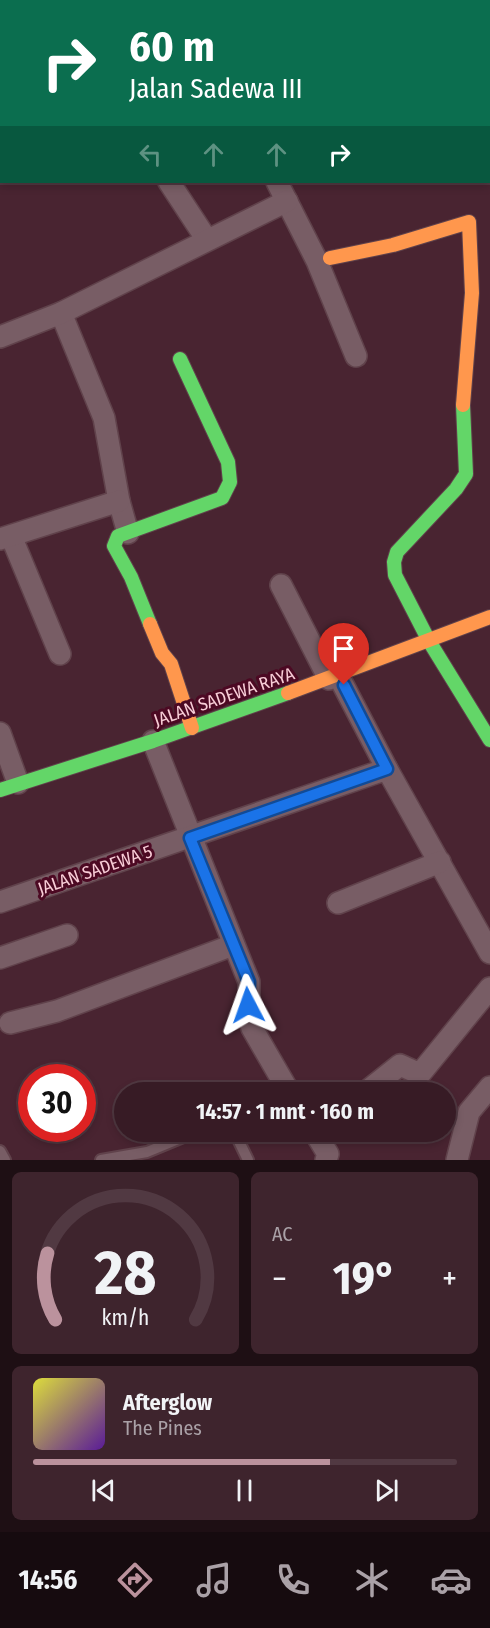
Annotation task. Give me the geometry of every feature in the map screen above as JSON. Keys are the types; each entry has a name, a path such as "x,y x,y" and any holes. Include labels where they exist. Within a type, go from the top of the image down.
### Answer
{"street":[{"path":"170,183 207,240"},
{"path":"277,183 317,261 356,356"},
{"path":"0,337 61,313 286,201"},
{"path":"330,258 393,245 469,222 472,293 463,394 466,474 456,489 397,552 394,562 396,575 429,641 488,734"},
{"path":"61,313 104,418 119,501 128,533"},
{"path":"180,359 228,462 231,478 229,491 222,498 118,536 114,546 131,576 162,653 171,664 192,728"},
{"path":"60,654 5,537 119,501"},
{"path":"281,585 490,953"},
{"name":"JALAN SADEWA RAYA","path":"9,787 192,728 490,617"},
{"path":"0,733 9,787"},
{"path":"153,741 249,982 249,1018 284,1082"},
{"name":"JALAN SADEWA 5","path":"0,902 387,769"},
{"path":"338,903 440,862"},
{"path":"0,958 67,935"},
{"path":"10,1023 57,1011 233,945"},
{"path":"379,1082 400,1065 420,1074 490,988"},
{"path":"458,1160 469,1112 490,1087"},
{"path":"323,1142 328,1154 326,1160"}],"lane":[{"path":"101,1160 147,1152 171,1142"},
{"path":"239,1142 248,1160"},
{"path":"0,1151 4,1160"}],"traffic: fast":[{"path":"150,624 131,577 114,546 118,536 222,498 230,482 228,462 180,359"},
{"path":"463,405 466,474 456,489 397,552 394,562 395,575 429,641 490,740"},
{"path":"0,790 153,741 288,693"}],"traffic: slow":[{"path":"330,258 393,245 469,222 472,293 463,405"},
{"path":"288,693 490,617"},
{"path":"150,624 162,653 171,664 192,728"}],"route":[{"path":"248,1005 249,982 190,838 387,769 344,685"}]}
